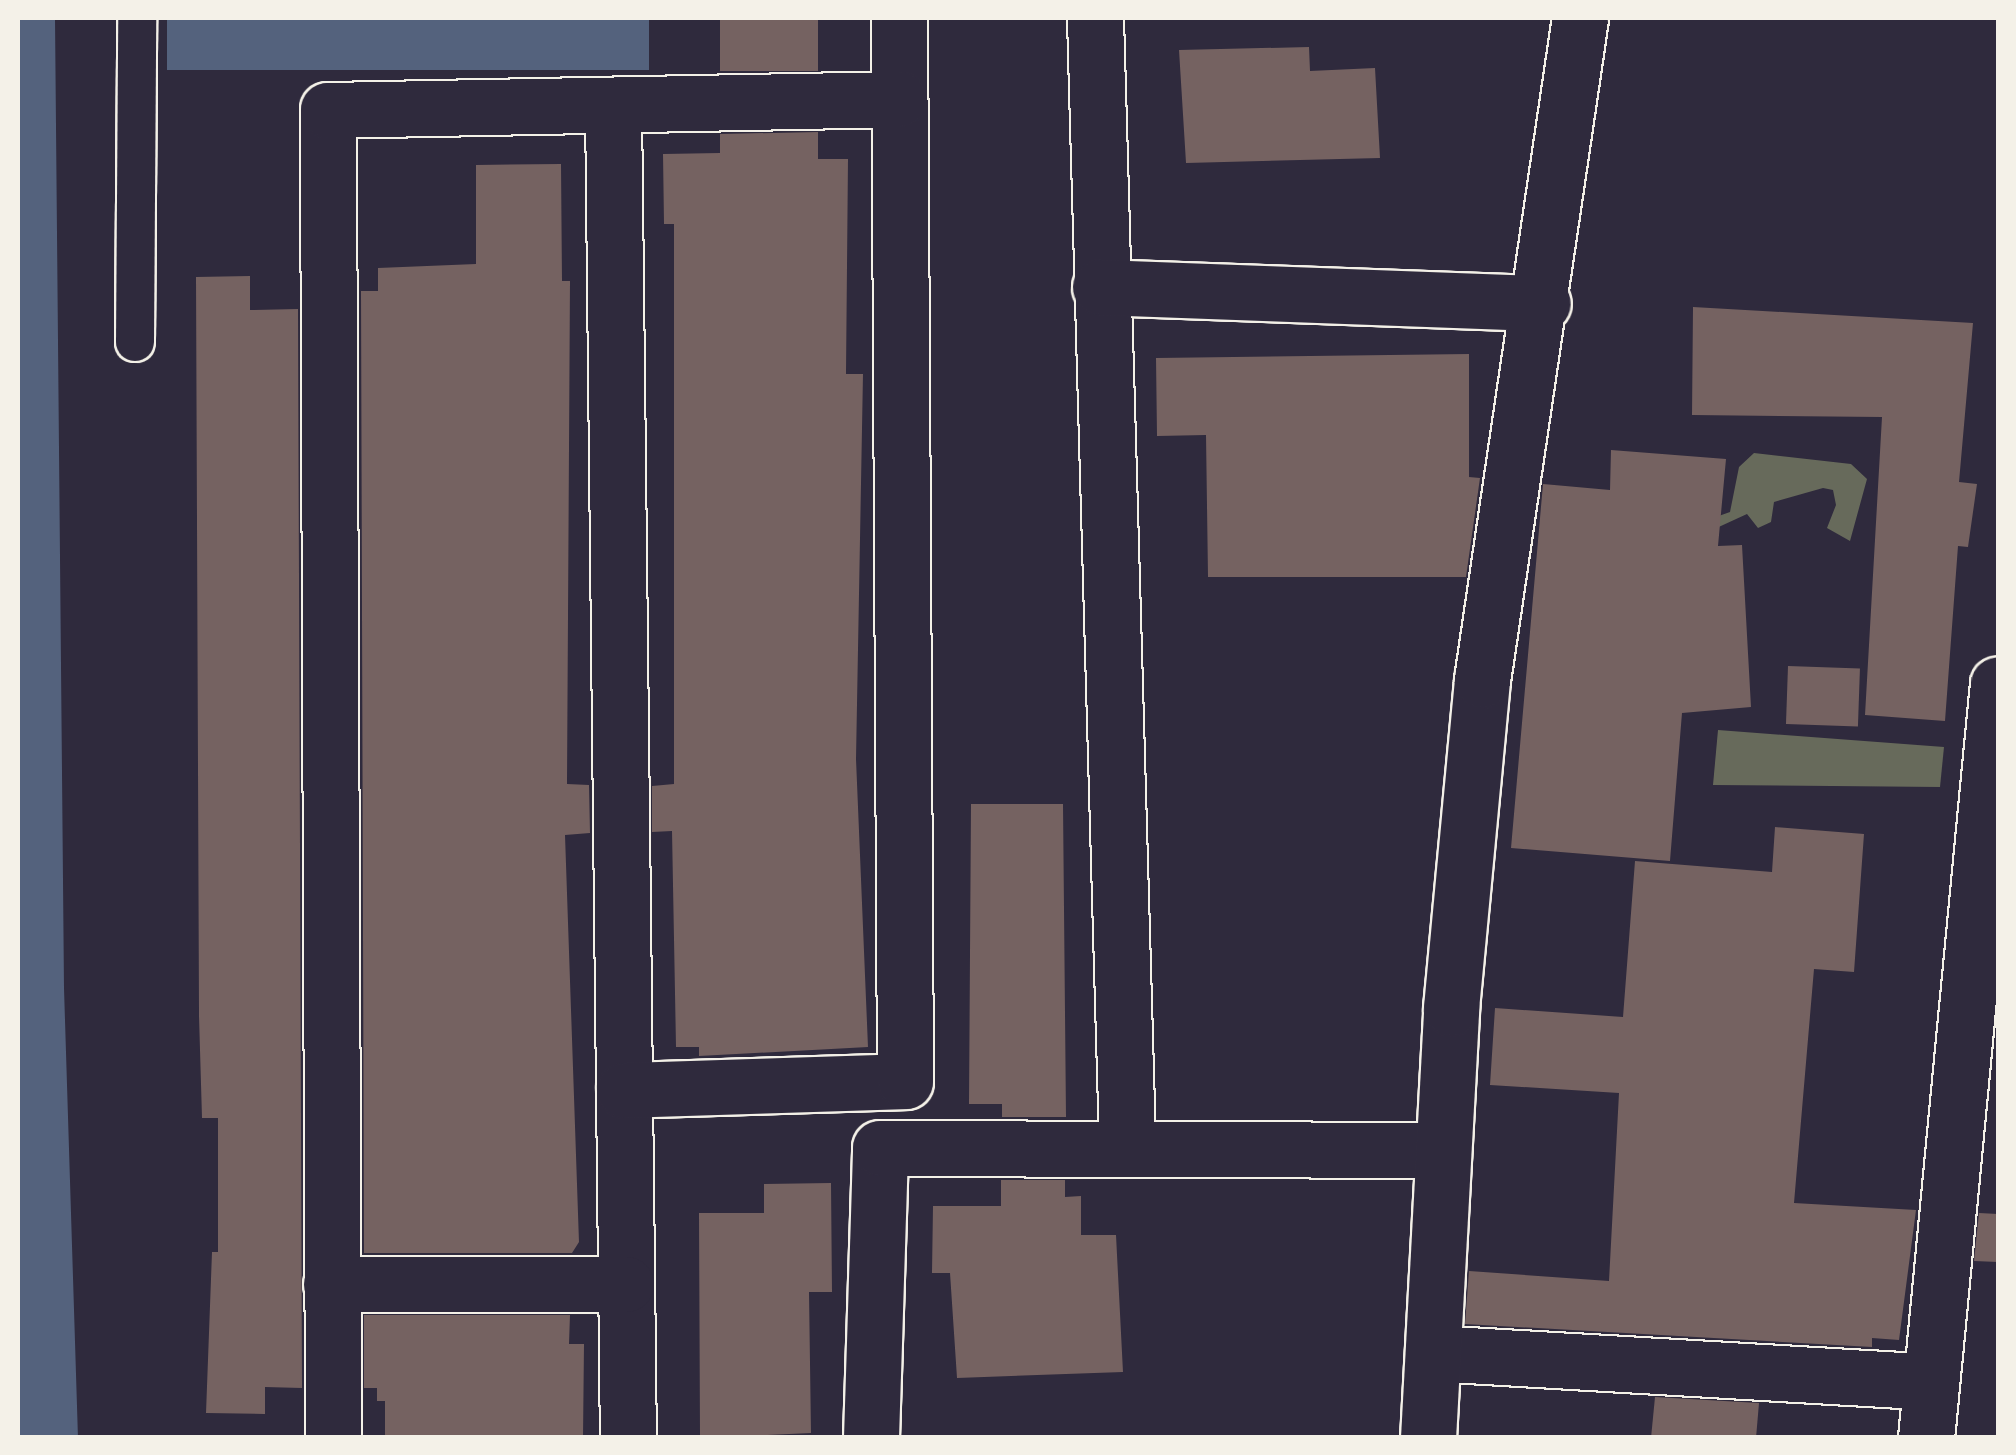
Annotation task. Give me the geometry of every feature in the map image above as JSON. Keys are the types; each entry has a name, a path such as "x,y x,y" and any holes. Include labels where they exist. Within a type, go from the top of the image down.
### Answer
{"street":[{"path":"624,1090 905,1081 900,18"},
{"path":"1095,18 1128,1145"},
{"path":"1428,1438 1444,1150 1482,680 1543,303 1580,18"},
{"path":"333,1438 328,110 898,99"},
{"path":"613,105 628,1438"},
{"path":"1100,287 1543,303"},
{"path":"1926,1438 1998,684"},
{"path":"871,1438 880,1148 1128,1145 1444,1150"},
{"path":"331,1284 626,1284"},
{"path":"1432,1353 1930,1382"}],"lane":[{"path":"135,342 137,18"}],"green space":[{"path":"1754,453 1851,464 1867,479 1850,541 1827,528 1836,505 1833,490 1823,488 1774,502 1771,522 1758,528 1747,514 1710,531 1713,518 1730,512 1739,467"},
{"path":"1718,730 1944,747 1940,787 1713,785"}],"water":[{"path":"18,18 55,18 64,988 78,1438 18,1437"},
{"path":"167,18 649,18 649,70 167,70"}],"building":[{"path":"720,18 818,18 818,71 720,71"},
{"path":"1309,47 1310,71 1375,68 1380,158 1186,163 1179,50"},
{"path":"818,132 818,159 848,159 846,374 863,374 856,759 868,1047 699,1056 699,1047 676,1047 672,831 652,832 652,786 674,784 674,224 664,224 663,154 720,153 720,134"},
{"path":"561,164 562,281 570,281 567,784 589,785 590,833 565,835 579,1242 572,1253 364,1253 361,291 378,291 378,268 476,264 476,165"},
{"path":"250,276 250,310 298,309 302,1388 265,1387 265,1414 206,1413 212,1252 218,1252 218,1118 202,1118 199,1016 196,277"},
{"path":"1693,307 1973,323 1959,482 1977,484 1968,547 1958,546 1945,721 1865,715 1882,417 1692,415"},
{"path":"1469,354 1469,477 1480,478 1466,577 1208,577 1206,435 1157,436 1156,358"},
{"path":"1611,450 1726,459 1718,546 1742,545 1751,707 1682,713 1670,861 1511,848 1543,484 1610,490"},
{"path":"1788,666 1860,669 1858,726 1786,724"},
{"path":"971,804 1063,804 1066,1117 1002,1117 1002,1104 969,1104"},
{"path":"1775,827 1864,834 1854,972 1814,969 1794,1203 1916,1210 1899,1340 1872,1338 1872,1347 1465,1324 1469,1271 1609,1281 1619,1093 1490,1085 1495,1008 1623,1017 1635,861 1772,872"},
{"path":"1001,1180 1065,1180 1065,1197 1081,1196 1081,1235 1116,1235 1123,1372 957,1378 950,1273 932,1273 933,1206 1001,1206"},
{"path":"831,1183 832,1292 809,1292 811,1433 700,1438 699,1213 764,1213 764,1184"},
{"path":"1979,1213 1998,1214 1998,1262 1974,1261"},
{"path":"364,1315 570,1315 569,1344 584,1344 583,1438 385,1438 385,1401 377,1401 377,1388 364,1388"},
{"path":"1655,1397 1759,1403 1756,1438 1651,1438"}]}
